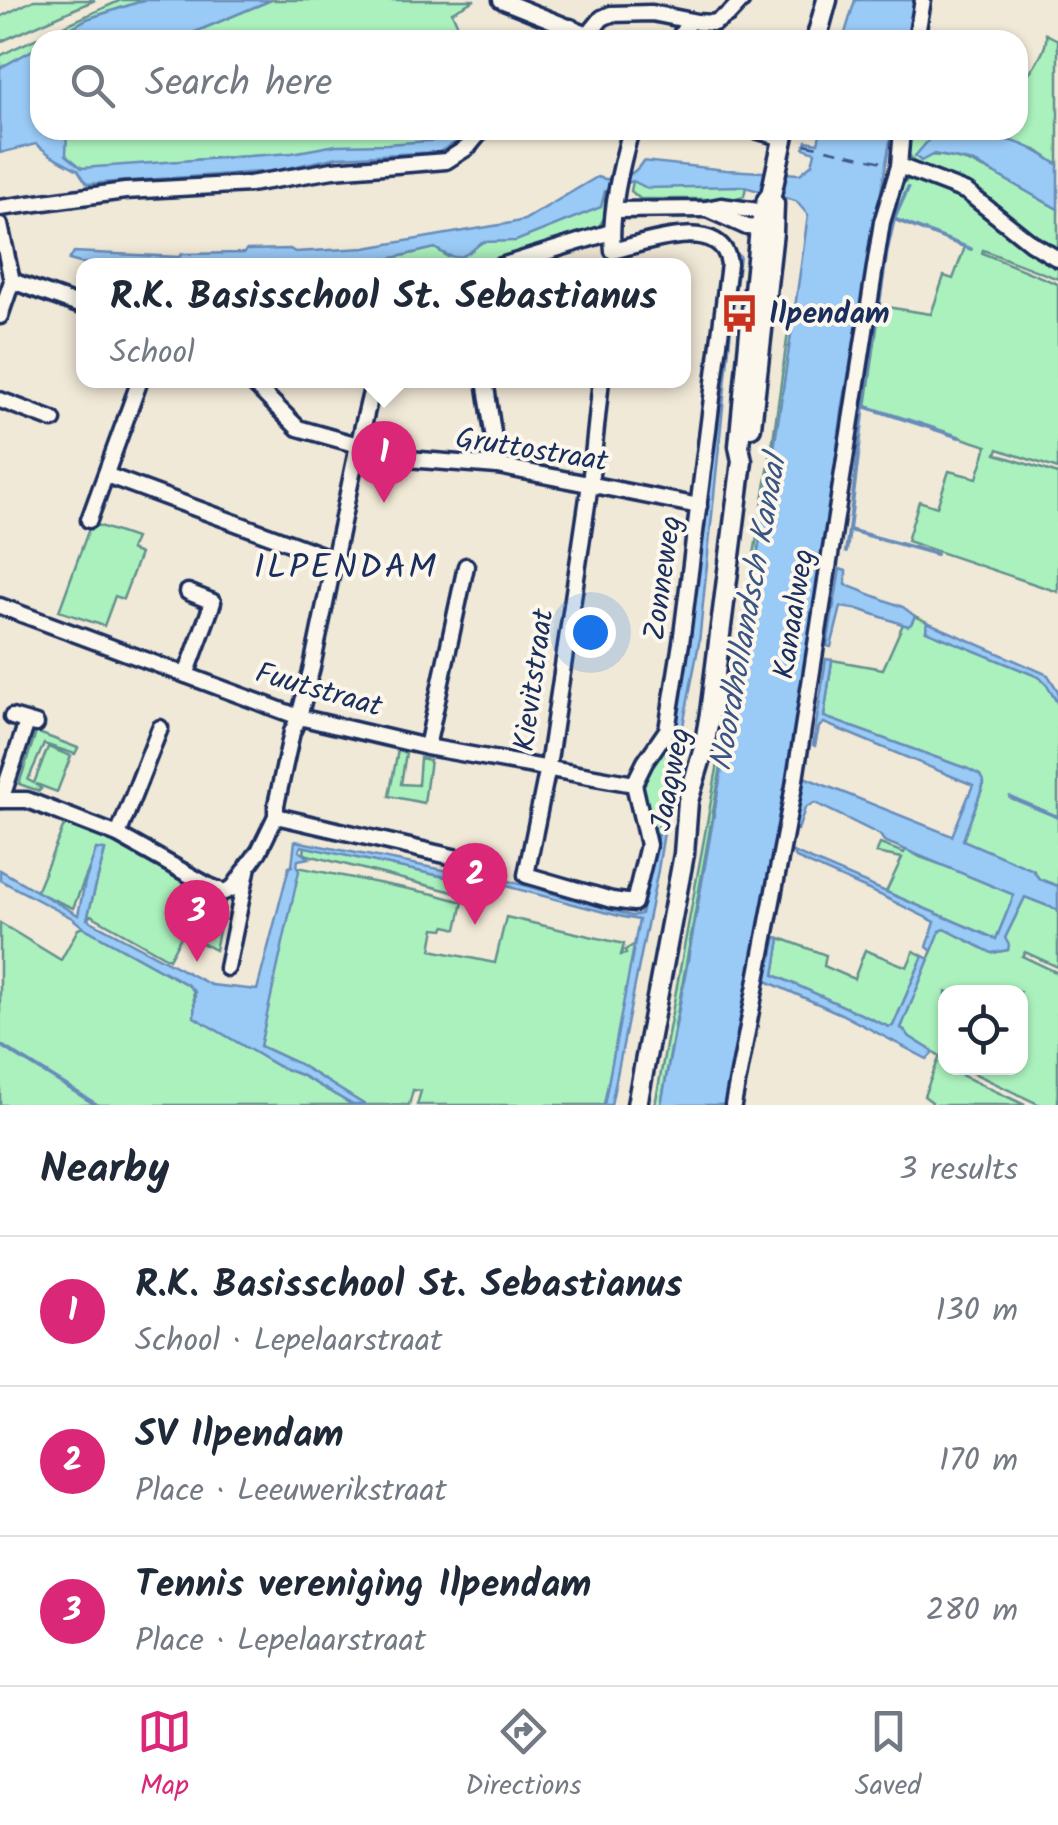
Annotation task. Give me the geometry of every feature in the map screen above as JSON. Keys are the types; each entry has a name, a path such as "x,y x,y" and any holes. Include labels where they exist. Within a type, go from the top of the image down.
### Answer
{"main road":[{"path":"819,30 827,0"},
{"name":"Jaagweg","path":"636,1105 684,854 688,801 710,713 742,460 749,448 767,212 783,140"}],"street":[{"path":"501,0 574,30"},
{"path":"592,30 612,7 714,23 730,14 742,0"},
{"path":"918,30 922,0"},
{"path":"684,30 689,20"},
{"path":"0,208 125,191 250,184 333,170 446,162 474,140"},
{"path":"613,258 611,232 629,140"},
{"name":"Kanaalweg","path":"733,1105 795,779 882,222 899,166 901,140"},
{"path":"899,166 967,192 1058,259"},
{"path":"616,202 767,212"},
{"path":"0,225 12,281 0,316"},
{"path":"527,258 611,232"},
{"name":"Zonneweg","path":"613,258 674,235 719,243 728,258 699,506 667,730 634,784"},
{"path":"12,281 76,304"},
{"path":"89,520 137,388"},
{"name":"Gruttostraat","path":"258,388 298,428 357,450 498,466 699,506"},
{"path":"25,721 0,800 27,800 118,835 209,886 224,892 233,888 276,816 372,388"},
{"path":"486,388 498,466"},
{"name":"Kievitstraat","path":"600,388 590,484 548,767 526,874 612,900 634,902 648,845 634,784"},
{"path":"0,400 53,420"},
{"path":"106,475 333,559"},
{"path":"427,747 466,566"},
{"path":"186,675 213,602 188,592"},
{"name":"Fuutstraat","path":"0,606 299,717 427,747 634,784"},
{"path":"118,835 160,728"},
{"path":"276,816 462,860"},
{"path":"227,968 248,866"}],"green space":[{"path":"34,0 95,0 0,42 0,17"},
{"path":"121,0 145,0 87,19 68,30 55,30"},
{"path":"271,0 475,0 452,12 460,30 200,30"},
{"path":"1046,34 1058,40 1058,165 1036,150 1003,140 1028,140 1028,74 1044,50"},
{"path":"30,41 30,52 0,68 0,56"},
{"path":"63,140 452,140 448,146 216,158 83,170 62,155"},
{"path":"909,140 928,140 916,156 936,155 973,164 1058,209 1058,279 983,250 982,253 1058,284 1058,469 998,449 996,454 1058,474 1058,592 907,541 919,501 937,507 949,471 977,478 987,446 866,407 880,306 931,314 944,276 953,279 965,247 890,218 897,194 912,177 915,164 908,153"},
{"path":"633,181 746,187 744,196 732,199 640,199 631,191"},
{"path":"605,191 605,217 596,231 505,258 392,258 435,248 448,257"},
{"path":"789,325 793,326 751,598 661,1105 655,1105 732,687"},
{"path":"91,523 135,538 130,550 140,554 123,599 115,596 104,626 59,611"},
{"path":"915,616 927,622 926,631 1039,677 1058,704 1058,886 1039,879 1033,870 962,841 984,784 968,769 824,717 832,660 883,669 903,624 911,624"},
{"path":"36,732 78,748 75,754 44,744 28,780 34,783 48,747 71,756 57,792 36,784 39,791 19,784"},
{"path":"672,735 656,846 643,802 643,785"},
{"path":"398,750 406,753 401,784 418,785 420,758 430,760 424,803 389,796"},
{"path":"66,821 225,902 215,950 183,933 169,959 91,915 87,919 105,851 97,849 73,908 36,892"},
{"path":"880,844 904,853 906,849 1015,895 996,939 886,892 902,858 876,853"},
{"path":"305,846 464,881 465,895 308,855 304,853"},
{"path":"297,867 463,902 457,929 435,928 431,950 495,963 506,917 624,944 621,955 637,943 604,1105 417,1105 421,1091 413,1090 409,1105 365,1105 297,1063 260,1046"},
{"path":"1025,897 1058,910 1058,967 1025,952 1022,956 1058,973 1058,1105 1040,1105 978,1075 1028,1075 1028,985 938,985 938,1055 901,1028 940,930 992,953 1008,950 1005,938"},
{"path":"0,923 61,960 78,929 83,927 193,988 195,1017 353,1105 0,1105"},
{"path":"780,938 826,955 824,966 854,979 865,950 907,967 914,951 923,956 893,1026 889,1027 774,975"},
{"path":"938,1061 938,1075 961,1075 1025,1105 931,1105 924,1096"}],"water":[{"path":"145,0 271,0 200,30 68,30 87,19"},
{"path":"855,0 916,0 910,30 846,30"},
{"path":"30,52 30,140 67,140 66,155 82,168 292,153 336,145 459,140 439,152 338,157 274,171 87,184 78,170 36,144 0,153 0,68"},
{"path":"890,140 843,405 790,773 952,836 973,785 824,723 813,745 826,659 832,660 824,717 980,775 984,783 963,840 1033,870 1039,879 1058,886 1058,910 1025,897 1005,938 1008,950 992,953 945,929 940,931 932,951 927,947 935,922 796,858 793,852 996,939 1014,895 884,841 880,835 815,803 805,808 798,830 793,828 802,784 789,782 725,1105 661,1105 740,661 808,215 796,201 741,186 647,188 633,181 605,191 601,207 516,241 482,242 460,257 435,248 392,258 69,260 74,252 179,257 246,250 365,248 524,220 597,177 617,179 629,175 643,161 800,174 812,164 815,152 804,148 806,141"},
{"path":"1008,140 1023,145 1058,165 1058,209 974,162 934,154 921,161 915,156 928,141"},
{"path":"736,255 740,256 699,643 611,1105 604,1105 639,920 468,876 464,881 301,846 299,851 309,858 298,860 299,871 260,1046 297,1063 365,1105 353,1105 194,1017 195,992 188,985 0,880 0,870 78,915 96,849 105,850 87,919 211,985 257,990 292,866 295,841 459,873 466,869 632,916 641,914 656,846 697,578"},
{"path":"840,569 846,571 846,585 903,607 915,616 911,624 841,607 831,647 827,646"},
{"path":"927,622 1048,675 1058,691 1058,704 1039,677 926,631"},
{"path":"776,937 780,938 774,975 889,1027 893,1026 923,956 929,959 901,1028 934,1052 927,1059 841,1014 766,981"}],"waterway":[{"path":"908,188 894,219 971,249"},
{"path":"894,219 864,406 959,437"},
{"path":"849,530 864,406"},
{"path":"846,552 849,530 936,554"},
{"path":"1010,797 1058,817"},
{"path":"0,1045 97,1105"}],"ferry route":[{"path":"805,144 887,163"}],"place":[{"name":"Ilpendam","path":"739,313"},
{"name":"R.K. Basisschool St. Sebastianus","path":"384,503"},
{"name":"SV Ilpendam","path":"475,925"},
{"name":"Tennis vereniging Ilpendam","path":"197,962"}],"district":[{"name":"ILPENDAM","path":"346,566"}],"water label":[{"name":"Noordhollandsch Kanaal","path":"747,613"}]}
